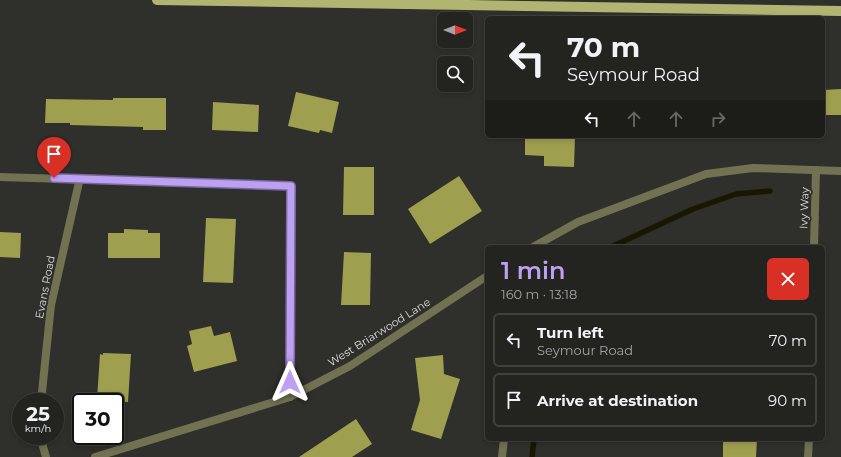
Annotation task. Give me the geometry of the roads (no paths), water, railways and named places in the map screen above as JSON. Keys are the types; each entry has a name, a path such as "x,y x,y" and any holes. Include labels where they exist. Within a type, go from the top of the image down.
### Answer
{"main road":[{"path":"156,0 841,11"}],"street":[{"path":"537,245 578,222 706,174 753,168 841,171"},
{"name":"Ivy Way","path":"814,245 816,170"},
{"path":"0,177 80,178 291,186 290,397"},
{"name":"Evans Road","path":"42,393 51,305 80,178"},
{"name":"West Briarwood Lane","path":"95,457 290,397 350,366 485,277"},
{"path":"502,457 504,441"},
{"path":"808,457 809,441"},
{"path":"43,445 46,457"}],"waterway":[{"path":"615,245 693,209 736,194 770,191"},
{"path":"532,457 534,441"}]}
